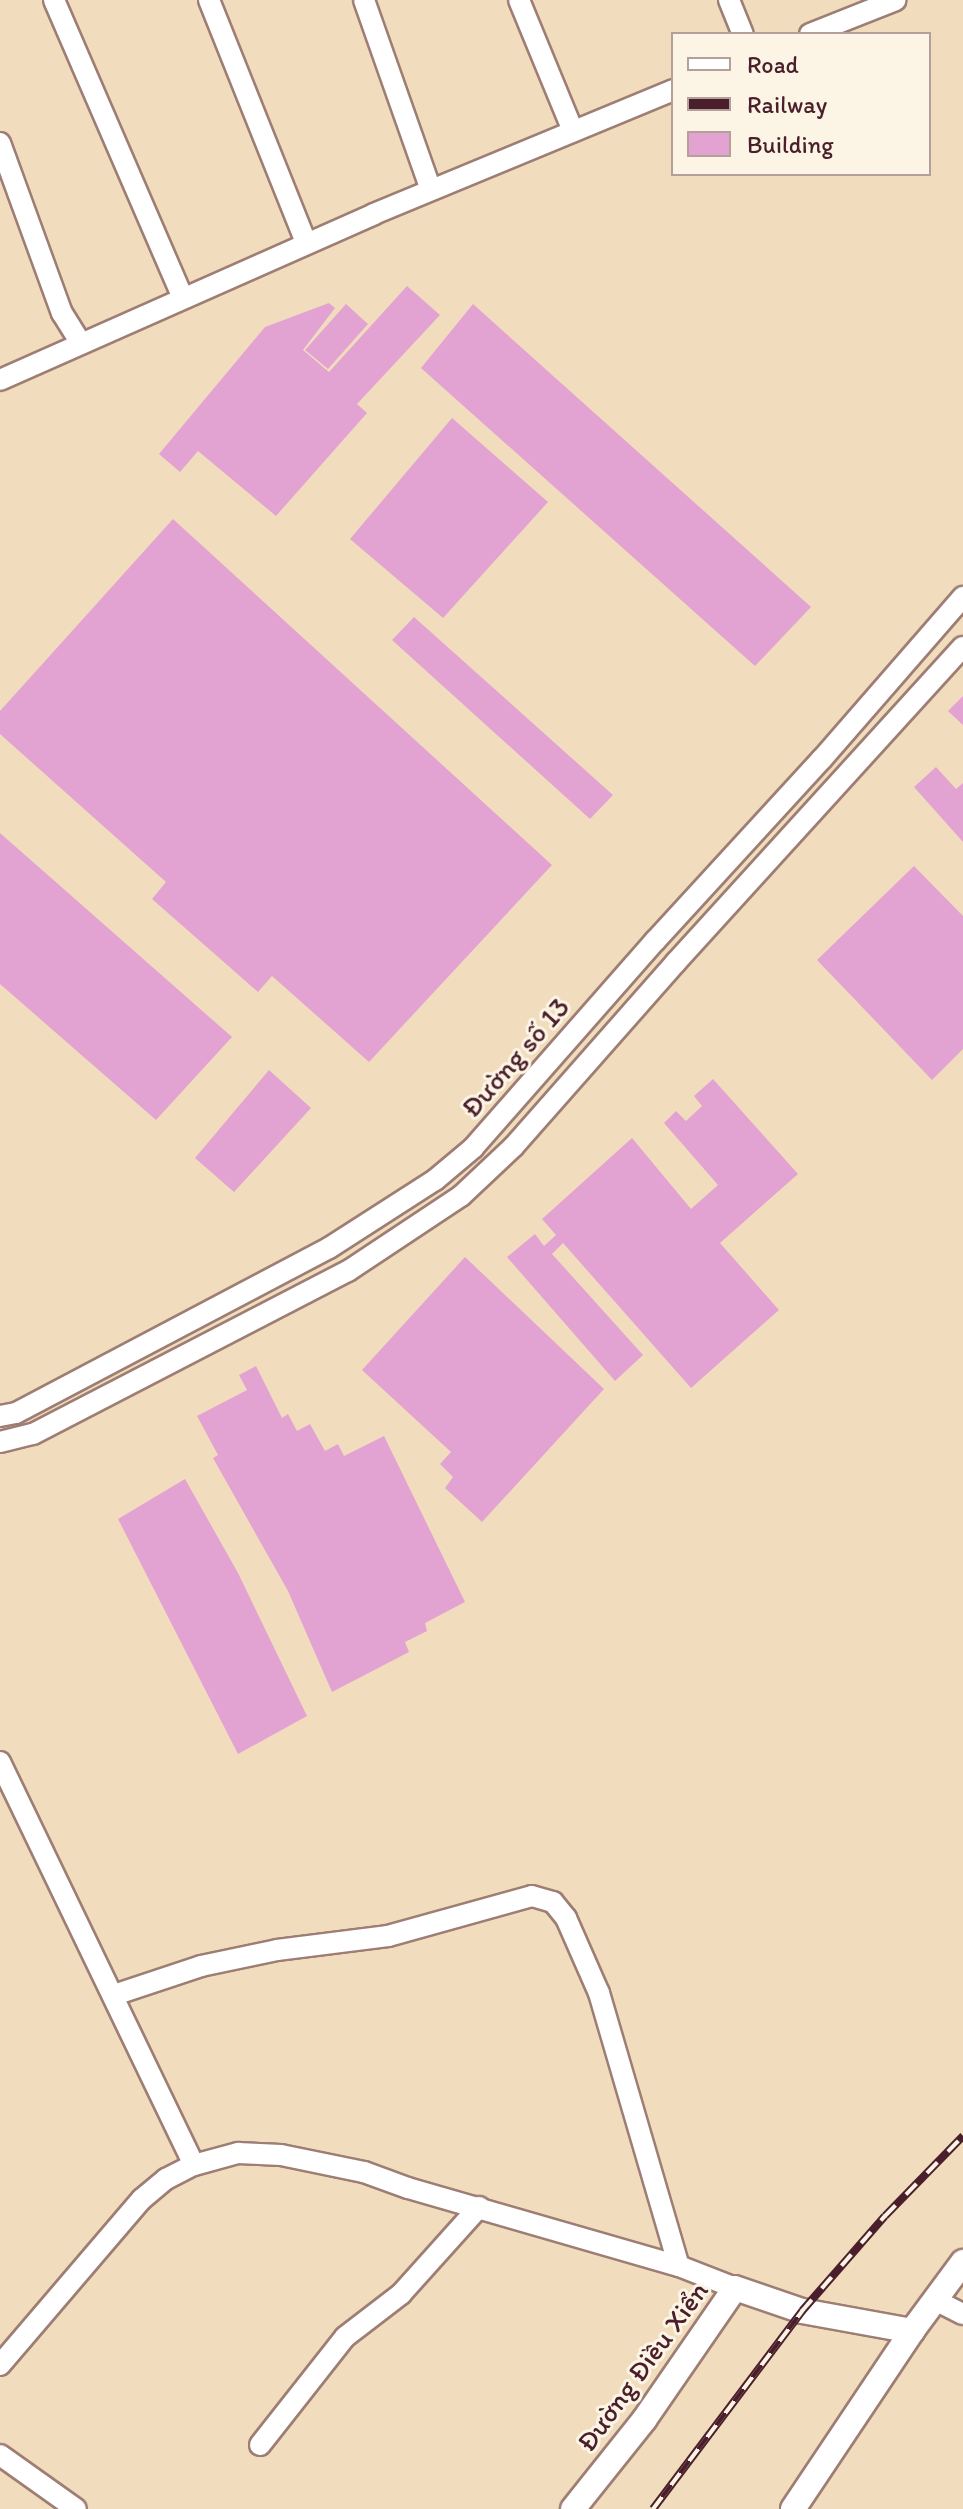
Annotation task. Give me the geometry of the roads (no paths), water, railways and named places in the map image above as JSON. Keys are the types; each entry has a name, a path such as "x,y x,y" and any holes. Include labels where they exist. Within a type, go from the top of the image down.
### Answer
{"street":[{"path":"54,0 183,298"},
{"path":"209,0 306,243"},
{"path":"364,0 431,190"},
{"path":"519,0 573,131"},
{"path":"729,0 742,32"},
{"path":"815,32 896,0"},
{"path":"0,380 306,243 671,91"},
{"path":"0,143 62,313 81,343"},
{"name":"Đường số 13","path":"0,1416 16,1413 360,1231 435,1180 473,1148 963,597"},
{"name":"Đường số 13","path":"0,1442 33,1434 348,1271 461,1196 514,1146 676,962 963,647"},
{"path":"822,759 844,779"},
{"path":"655,941 676,962"},
{"path":"236,1296 249,1322"},
{"path":"0,1762 194,2165"},
{"path":"114,1995 201,1966 277,1950 388,1936 532,1896 553,1902 566,1918 599,1993 679,2266"},
{"path":"0,2365 142,2199 166,2179 194,2165 238,2153 281,2155 364,2172 408,2188 679,2266 735,2288"},
{"path":"260,2445 345,2337 401,2294 479,2207"},
{"path":"793,2509 912,2331 963,2262"},
{"name":"Đường Điều Xiển","path":"573,2509 652,2409 735,2288 802,2311 912,2331"},
{"path":"935,2300 963,2314"},
{"path":"0,2455 76,2509"}],"railway":[{"path":"653,2509 802,2311 885,2216 963,2136"}]}
